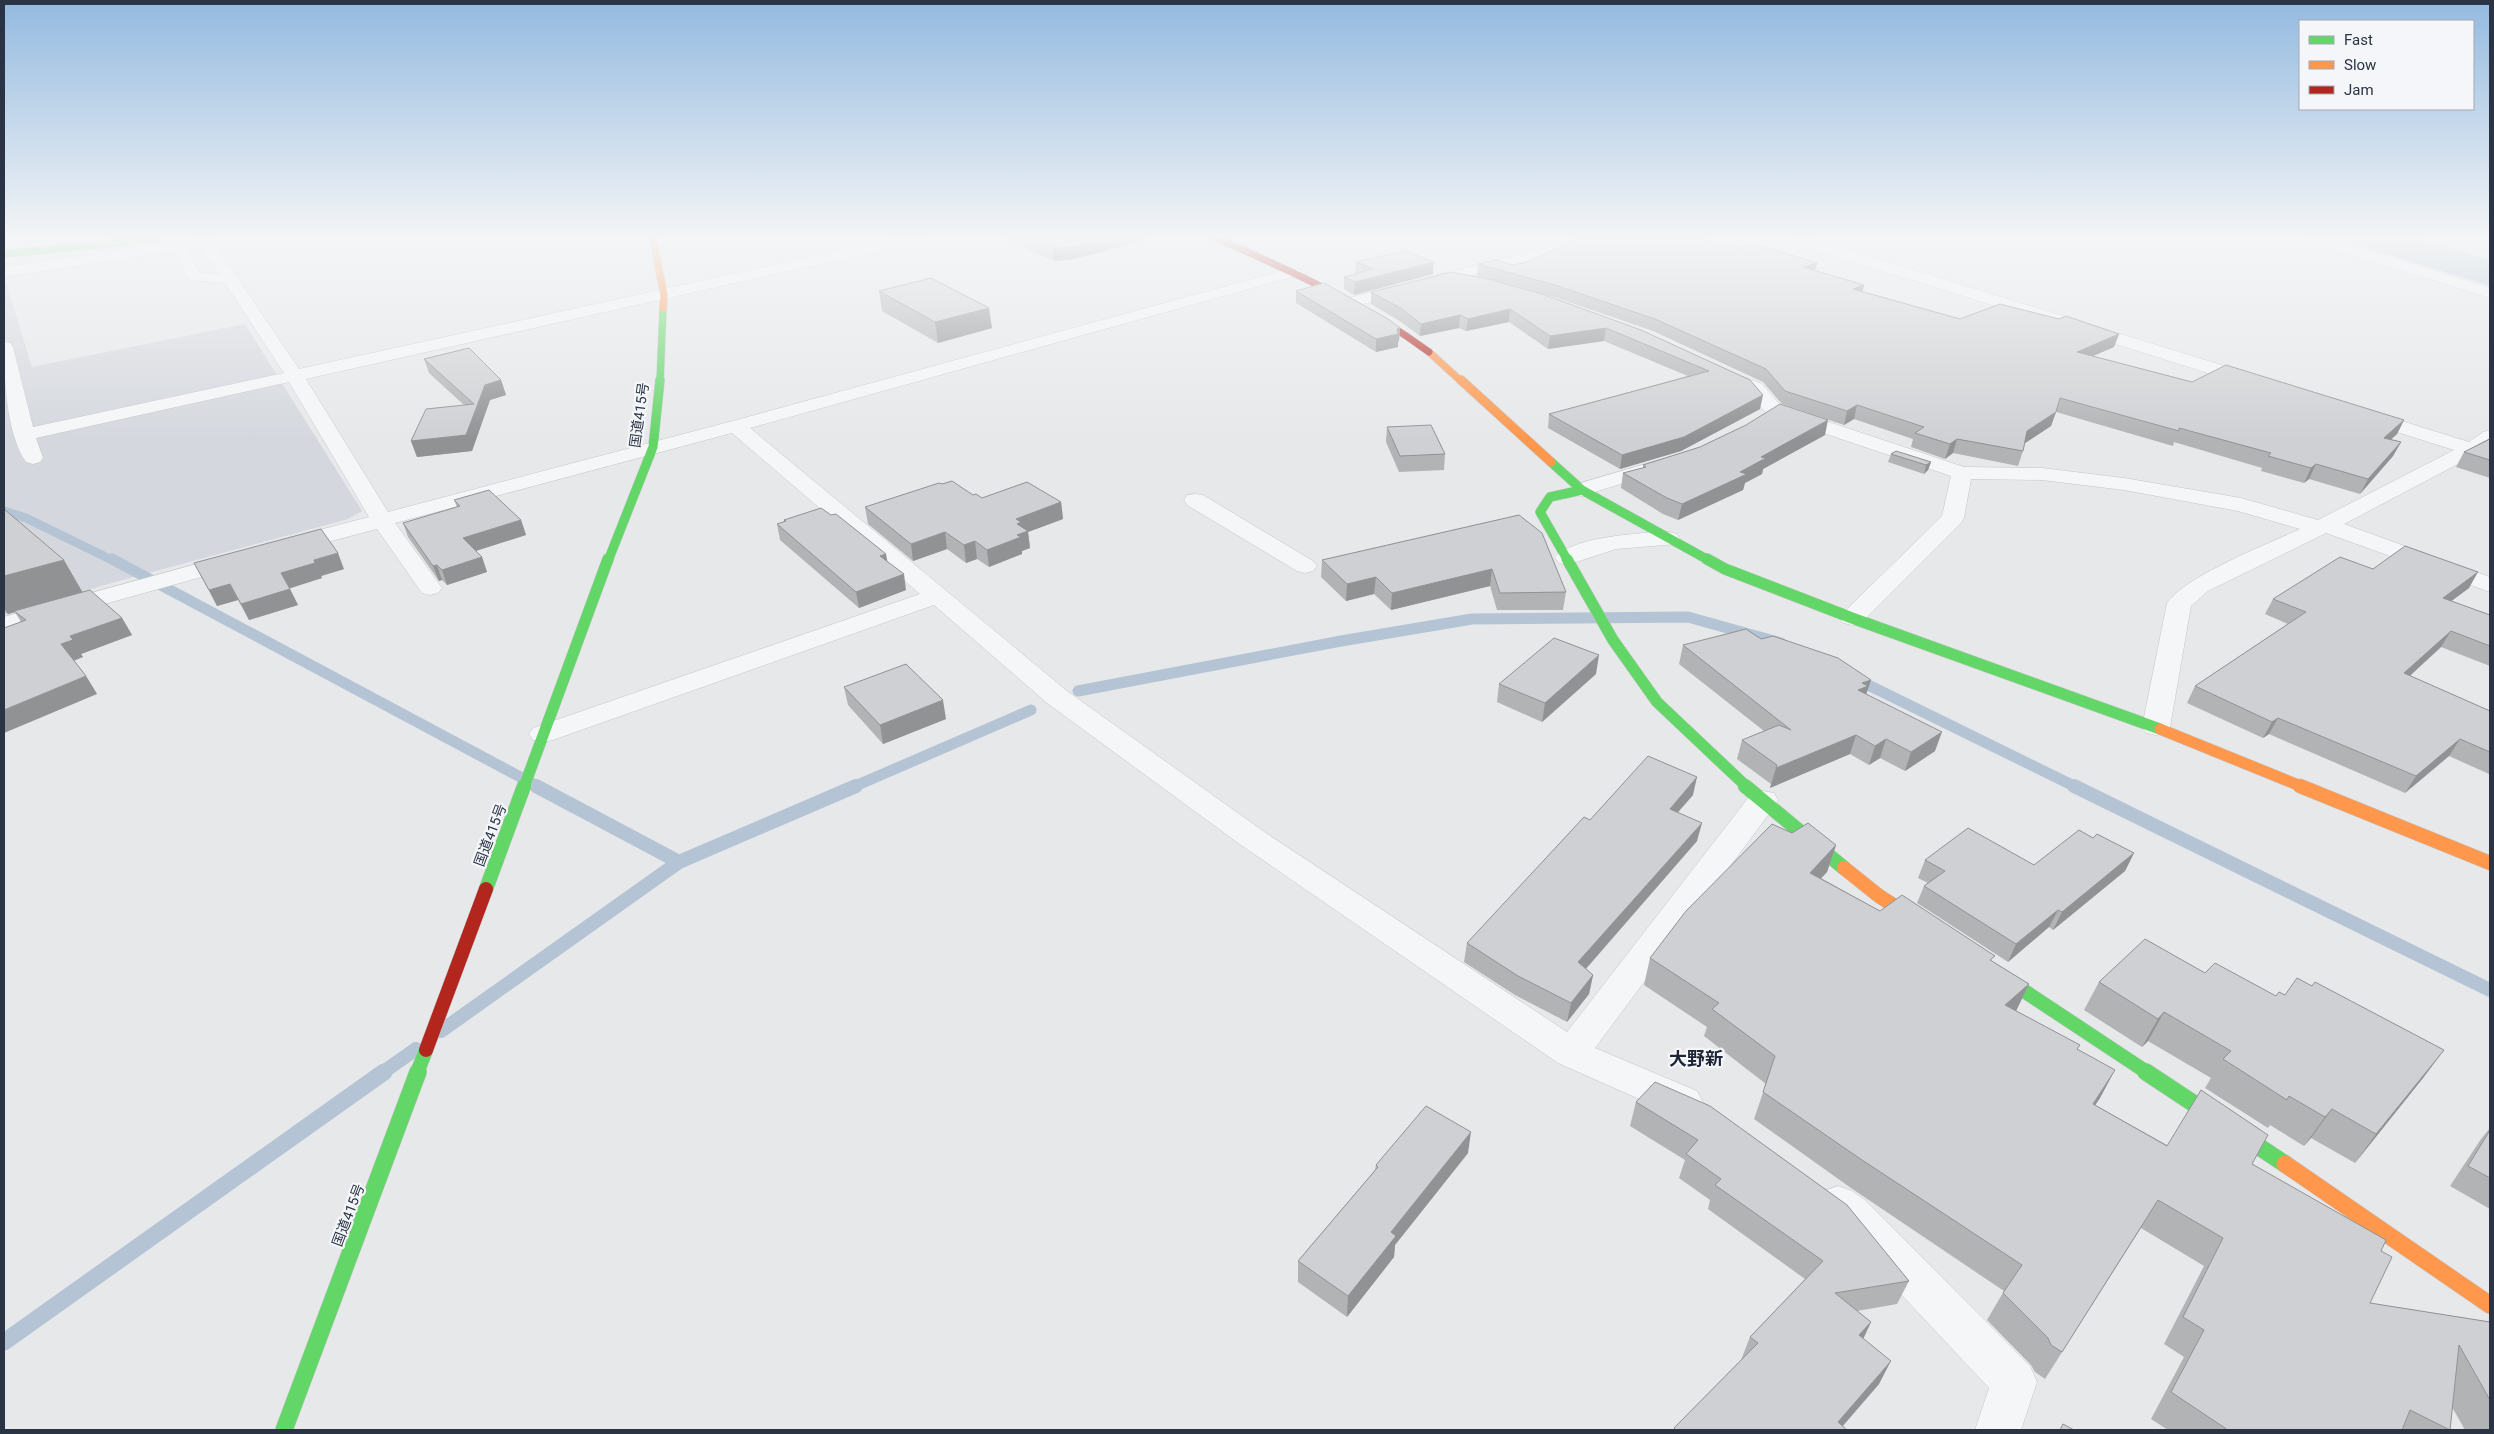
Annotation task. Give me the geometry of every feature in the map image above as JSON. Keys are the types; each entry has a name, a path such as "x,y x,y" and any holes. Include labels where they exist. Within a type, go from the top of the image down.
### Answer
{"main road":[{"name":"国道415号","path":"284,1430 653,447 661,368 664,306"},
{"path":"1357,306 1416,343 1582,490 1725,569 1852,618 2156,727 2490,863"},
{"path":"1582,490 1550,498 1540,512 1613,640 1657,702 1762,800 1880,896 1929,929"},
{"path":"1986,966 2241,1133 2490,1305"}],"street":[{"path":"248,306 295,376 381,519 430,588"},
{"path":"25,435 614,306"},
{"path":"4,625 381,519 736,426 1171,306"},
{"path":"2010,306 2266,385"},
{"path":"4,347 25,435 33,458"},
{"path":"1714,369 1755,388 1766,415 1962,473 2042,474 2124,484 2241,505 2322,526 2490,585"},
{"path":"2350,411 2472,449"},
{"path":"736,426 1057,697 1252,838 1571,1053 1710,1114"},
{"path":"2156,727 2179,603 2200,586 2472,449 2490,436"},
{"path":"1582,490 1680,460"},
{"path":"1852,618 1953,518 1962,473"},
{"path":"1195,500 1305,566"},
{"path":"1567,558 1605,543 1642,537 1668,539"},
{"path":"544,734 937,596"},
{"path":"1571,1053 1762,800"},
{"path":"1813,1186 1852,1214 2014,1382 1998,1430"}],"shaded area":[{"path":"4,306 13,306 32,367 245,324 362,511 348,519 115,582 4,615"}],"building":[{"path":"906,306 985,306 989,308 935,322"},
{"path":"1321,306 1365,306 1400,328 1397,329 1398,334 1376,339"},
{"path":"1396,306 1575,306 1641,330 1750,380 1763,395 1684,437 1622,455 1549,414 1709,371 1606,328 1550,336 1510,309 1468,319 1460,315 1421,324"},
{"path":"1617,306 1913,306 1960,319 1995,306 2008,306 2059,319 2066,316 2119,334 2077,352 2192,382 2226,365 2404,420 2384,438 2401,442 2368,479 2316,464 2311,468 2268,456 2271,453 2179,428 2179,431 2060,398 2056,412 2027,431 2023,451 1957,439 1950,444 1915,433 1924,427 1857,405 1847,411 1785,391 1766,369 1655,319"},
{"path":"469,348 501,380 485,385 466,435 411,441 426,409 474,404 424,359"},
{"path":"1780,404 1828,420 1761,457 1766,458 1740,472 1747,474 1682,504 1667,498 1623,473 1646,467 1643,465 1700,447 1746,425"},
{"path":"1431,425 1445,454 1400,456 1387,427"},
{"path":"2490,438 2490,460 2464,452 2488,440"},
{"path":"1896,451 1931,462 1926,465 1891,454"},
{"path":"952,481 973,495 976,494 982,498 1027,482 1061,502 1016,519 1021,522 1017,524 1028,531 1017,535 1021,537 987,550 975,541 964,545 945,532 911,544 865,507 939,483"},
{"path":"489,490 521,520 463,538 482,557 442,570 437,565 433,566 403,523 460,506 454,500"},
{"path":"821,508 831,515 836,514 886,554 880,556 904,574 856,592 777,524"},
{"path":"4,509 64,560 4,576"},
{"path":"1519,515 1542,533 1566,592 1500,593 1492,569 1392,593 1376,577 1347,584 1322,560"},
{"path":"321,529 338,553 314,560 315,563 281,573 290,589 241,604 230,584 209,590 194,563"},
{"path":"2405,546 2478,572 2443,598 2490,615 2490,646 2451,631 2404,673 2490,711 2490,752 2460,739 2416,776 2278,718 2272,722 2195,686 2306,612 2273,599 2340,557 2373,569"},
{"path":"90,590 122,618 70,636 73,640 61,644 86,676 4,710 4,628 26,620 14,611"},
{"path":"1746,629 1761,639 1773,636 1838,658 1871,680 1862,683 1868,686 1858,690 1942,732 1911,752 1886,739 1875,746 1856,735 1776,768 1777,765 1742,740 1779,725 1791,730 1683,645"},
{"path":"1554,638 1599,655 1545,703 1499,684"},
{"path":"906,664 943,700 880,725 844,687"},
{"path":"1648,756 1697,777 1670,809 1702,823 1578,962 1593,975 1571,1003 1518,976 1467,943 1584,817 1590,820"},
{"path":"1808,823 1836,845 1810,873 1880,911 1902,895 1995,956 1990,960 2029,984 2005,1005 2080,1045 2077,1049 2115,1070 2093,1104 2167,1146 2201,1090 2268,1135 2252,1164 2386,1240 2381,1251 2392,1257 2370,1303 2490,1322 2490,1400 2459,1345 2450,1430 2410,1410 2402,1430 2228,1430 2171,1392 2204,1330 2183,1317 2223,1238 2158,1200 2062,1352 2051,1345 2048,1338 2003,1293 2022,1265 1862,1160 1763,1092 1775,1056 1712,1009 1719,1003 1650,958 1686,911 1772,824 1792,833"},
{"path":"1968,828 2034,865 2079,830 2093,838 2097,834 2134,853 2062,912 2058,910 2016,944 1924,886 1945,871 1925,860"},
{"path":"2145,939 2205,973 2215,963 2276,996 2279,992 2285,995 2297,978 2312,986 2315,982 2444,1050 2376,1134 2332,1109 2325,1117 2289,1096 2287,1100 2223,1059 2231,1051 2164,1012 2158,1019 2099,982"},
{"path":"1655,1082 1710,1106 1847,1205 1909,1281 1835,1293 1871,1322 1859,1335 1891,1361 1838,1422 1847,1430 1676,1430 1674,1428 1758,1343 1750,1337 1823,1261 1715,1185 1721,1179 1686,1154 1698,1140 1636,1102"},
{"path":"1426,1106 1471,1132 1391,1232 1396,1236 1348,1296 1298,1261 1378,1167 1376,1165"},
{"path":"2490,1130 2490,1178 2468,1166"},
{"path":"2063,1424 2074,1430 2060,1430"}],"waterway":[{"path":"4,511 26,518 114,561"},
{"path":"112,559 539,787"},
{"path":"1078,691 1341,641 1472,619 1688,617 1781,643"},
{"path":"1856,679 2076,787"},
{"path":"853,787 1031,710"},
{"path":"536,786 679,862"},
{"path":"679,862 856,786"},
{"path":"2074,786 2490,990"},
{"path":"441,1031 679,862"},
{"path":"382,1073 416,1049"},
{"path":"4,1342 384,1072"}],"traffic: fast":[{"path":"486,889 605,568 653,447 661,369 663,308"},
{"path":"1551,462 1582,490 1611,508 1725,569 1852,618 2160,729"},
{"path":"1582,490 1550,497 1540,512 1613,640 1657,702 1742,783 1844,868"},
{"path":"1994,971 2285,1164"},
{"path":"284,1430 426,1050"}],"traffic: slow":[{"path":"1429,352 1551,462"},
{"path":"2160,729 2490,863"},
{"path":"1844,868 1879,896 1921,923"},
{"path":"2285,1164 2490,1305"}],"traffic: jam":[{"path":"1359,306 1405,334 1429,352"},
{"path":"426,1050 486,889"}],"district":[{"name":"大野新","path":"1696,1058"}]}
